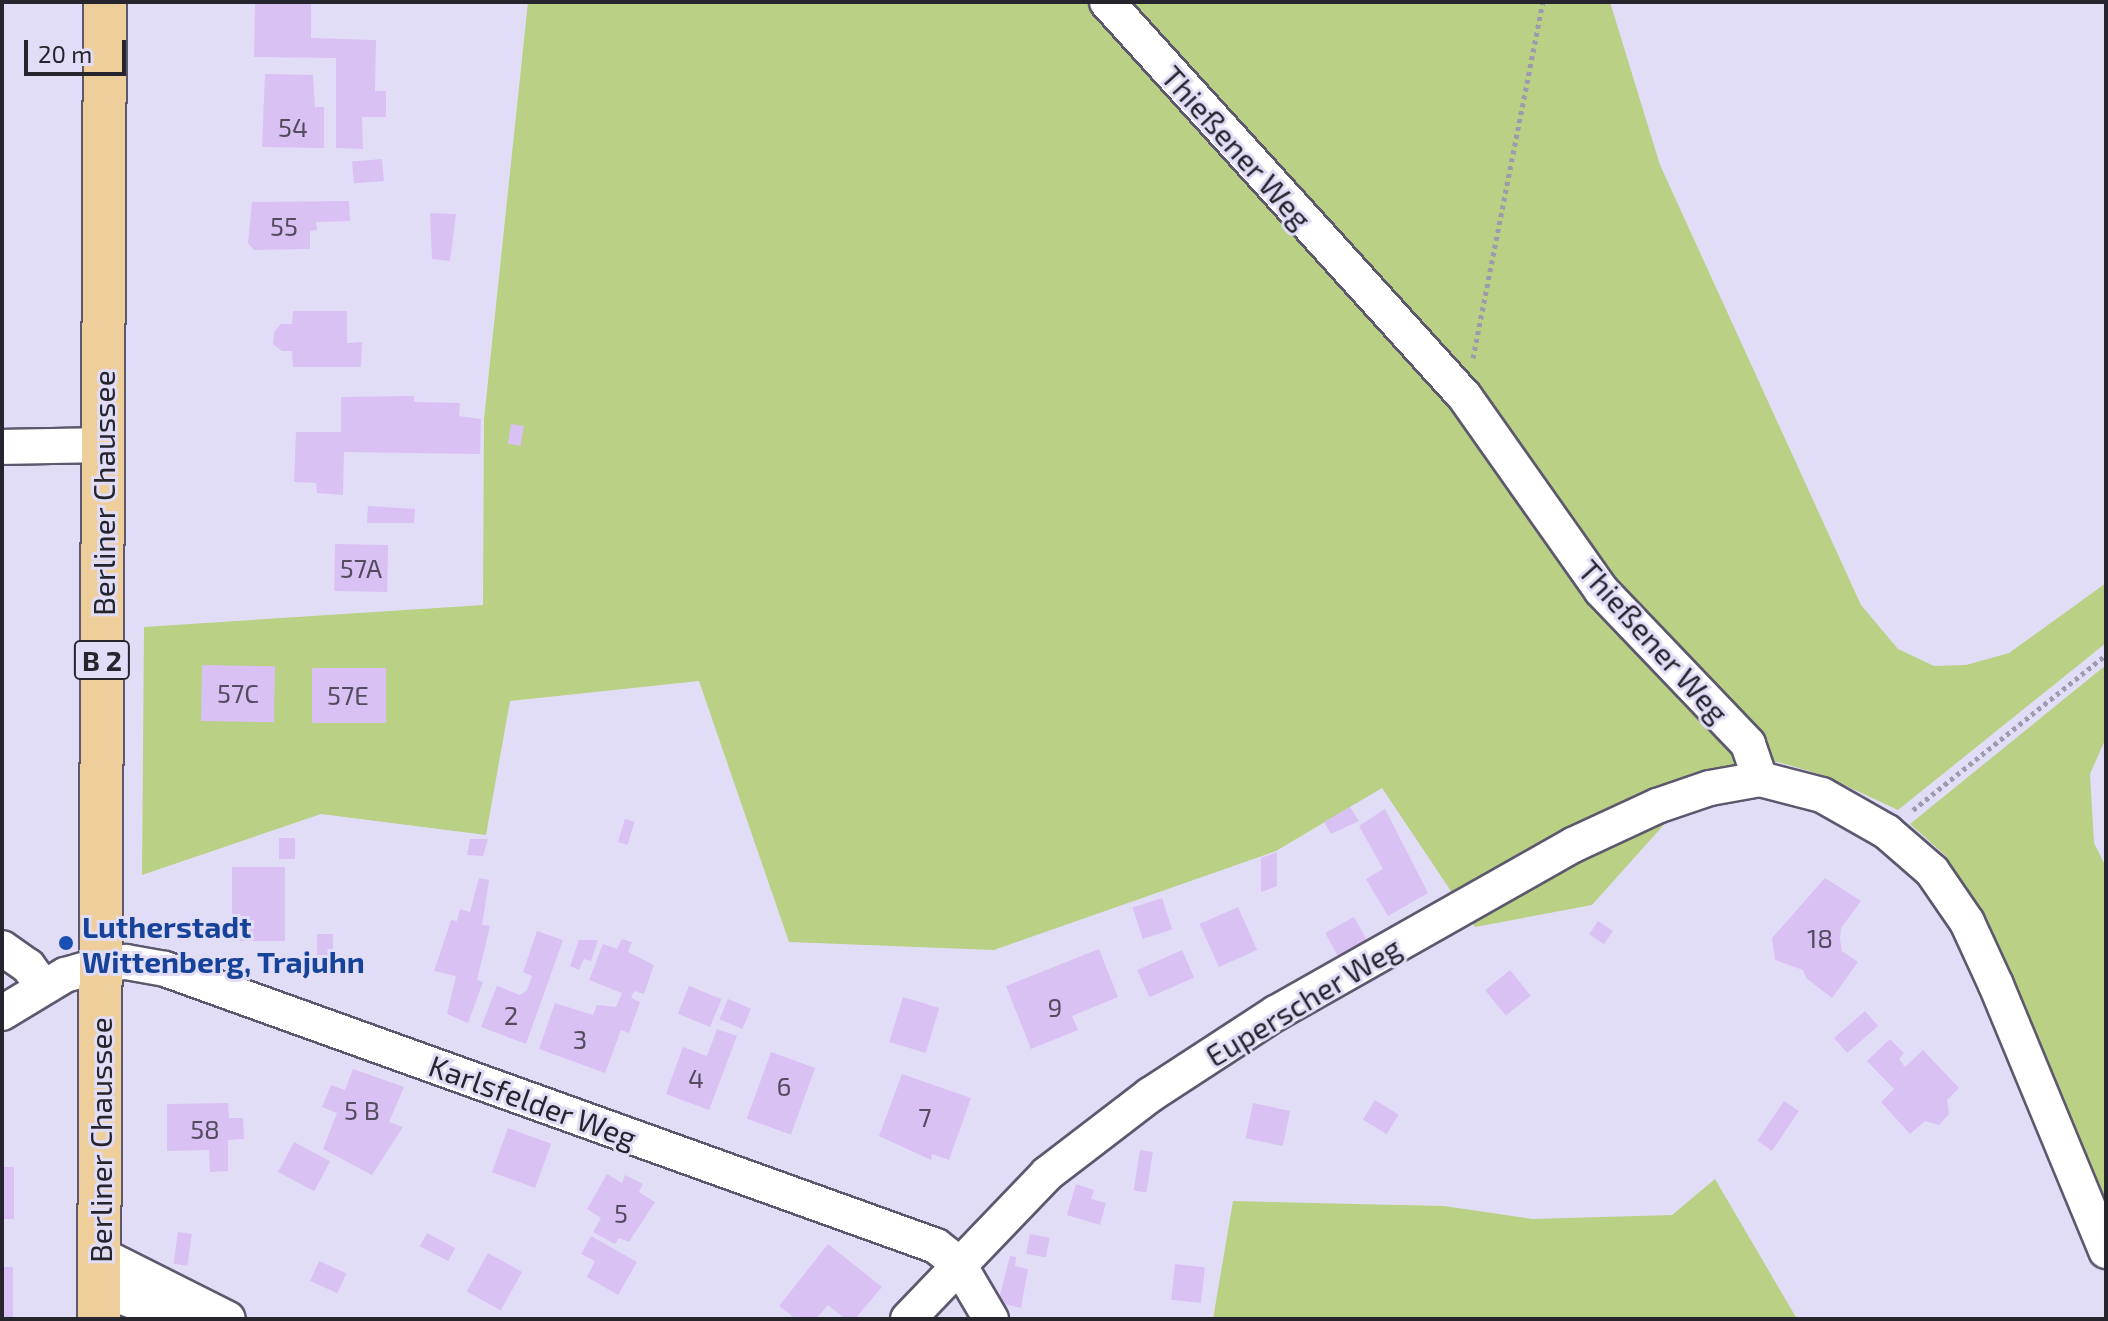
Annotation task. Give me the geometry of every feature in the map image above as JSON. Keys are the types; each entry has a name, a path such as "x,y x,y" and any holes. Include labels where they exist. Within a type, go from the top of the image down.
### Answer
{"main road":[{"name":"Berliner Chaussee","path":"99,1287 105,2"}],"street":[{"name":"Thießener Weg","path":"1107,2 1465,397 1601,590 1748,744 1760,779"},
{"path":"2,447 103,445"},
{"path":"1760,779 1822,795 1887,832 1932,871 1967,922 2073,1162 2106,1251"},
{"name":"Euperscher Weg","path":"908,1319 958,1263 1093,1136 1276,1013 1573,845 1657,806 1710,788 1760,779"},
{"path":"2,948 28,966 43,987"},
{"name":"Karlsfelder Weg","path":"100,965 126,962 165,969 936,1246 958,1263"},
{"path":"2,1013 43,987 100,965"},
{"path":"958,1263 991,1319"},
{"path":"99,1287 179,1319"},
{"path":"99,1287 228,1319"}],"path":[{"path":"1465,397 1543,2"},
{"path":"1887,832 2106,655"}],"green space":[{"path":"528,2 1610,2 1660,165 1861,605 1898,649 1934,666 1966,665 2009,653 2106,583 2106,643 1898,810 1823,775 1778,762 1727,767 1669,819 1592,905 1475,927 1382,788 1276,851 994,950 789,942 699,681 510,701 486,835 321,814 142,875 144,627 483,605 484,419"},
{"path":"2106,665 2106,738 2090,774 2094,843 2106,867 2106,1208 2005,959 1946,856 1910,824"},
{"path":"1715,1179 1797,1319 1213,1319 1233,1201 1444,1206 1532,1219 1672,1215"}],"building":[{"path":"255,2 311,2 311,38 376,40 375,91 386,91 386,117 362,117 363,149 336,148 336,58 254,57"},
{"path":"265,74 313,75 315,107 324,107 324,148 262,147"},
{"path":"382,159 384,181 354,184 352,162"},
{"path":"349,201 350,221 316,222 317,230 310,231 310,249 254,250 248,243 252,202"},
{"path":"430,213 456,214 450,261 432,259"},
{"path":"293,311 347,311 347,343 362,342 361,367 293,367 292,351 282,351 273,344 274,332 281,324 292,324"},
{"path":"414,396 414,402 460,403 459,416 481,419 480,454 344,452 343,495 317,493 316,483 294,482 296,432 341,432 341,397"},
{"path":"511,424 524,426 521,446 508,444"},
{"path":"368,506 415,509 414,523 367,523"},
{"path":"335,544 388,545 387,592 334,591"},
{"path":"202,665 275,666 274,722 201,721"},
{"path":"312,668 386,668 386,723 312,723"},
{"path":"1350,807 1359,821 1331,834 1324,822"},
{"path":"1385,809 1428,893 1388,916 1366,879 1383,869 1359,826"},
{"path":"625,819 635,822 628,845 618,842"},
{"path":"279,838 295,838 295,859 279,859"},
{"path":"470,839 488,839 483,856 467,855"},
{"path":"1277,852 1277,886 1261,892 1261,858"},
{"path":"232,867 285,867 285,941 232,941"},
{"path":"479,878 489,880 482,925 490,926 477,980 483,982 468,1023 447,1014 456,976 434,971 451,920 457,921 460,909 470,912"},
{"path":"1825,878 1861,901 1841,928 1840,939 1842,951 1858,962 1832,998 1806,978 1803,970 1775,960 1772,938"},
{"path":"1162,898 1172,929 1143,939 1133,908"},
{"path":"1238,907 1257,950 1219,967 1200,924"},
{"path":"1354,917 1367,940 1338,956 1325,933"},
{"path":"1598,921 1613,931 1604,944 1589,934"},
{"path":"537,931 563,940 526,1044 481,1027 497,986 520,995 527,990 532,976 523,972"},
{"path":"317,934 333,934 333,957 317,957"},
{"path":"622,939 632,942 628,952 654,965 644,994 634,991 631,998 640,1002 629,1033 621,1030 605,1073 539,1049 555,1003 593,1015 597,1005 616,1007 622,993 589,980 603,944 617,949"},
{"path":"579,940 598,940 591,961 584,959 579,970 570,966"},
{"path":"1099,949 1118,997 1072,1016 1078,1030 1031,1049 1006,986"},
{"path":"1182,950 1194,977 1149,997 1137,970"},
{"path":"1510,970 1531,996 1506,1016 1485,990"},
{"path":"689,986 721,999 710,1027 678,1014"},
{"path":"903,997 939,1008 926,1053 889,1042"},
{"path":"728,999 751,1009 742,1029 719,1019"},
{"path":"1865,1011 1878,1026 1847,1053 1834,1038"},
{"path":"717,1029 737,1036 709,1110 666,1094 683,1047 707,1056"},
{"path":"1890,1039 1904,1053 1899,1059 1905,1067 1923,1050 1959,1088 1947,1100 1949,1114 1939,1125 1925,1121 1910,1134 1881,1102 1894,1089 1867,1061"},
{"path":"771,1052 815,1068 791,1135 747,1119"},
{"path":"353,1069 404,1087 389,1122 403,1127 372,1175 323,1149 337,1113 322,1107 331,1085 345,1090"},
{"path":"902,1074 971,1098 949,1160 932,1154 931,1160 879,1136"},
{"path":"1375,1100 1399,1115 1387,1134 1363,1120"},
{"path":"1784,1101 1799,1111 1772,1151 1757,1141"},
{"path":"228,1103 229,1118 243,1118 244,1139 228,1140 228,1171 210,1172 209,1150 167,1151 167,1104"},
{"path":"1253,1103 1290,1111 1283,1146 1246,1138"},
{"path":"508,1128 551,1144 535,1188 492,1172"},
{"path":"294,1142 330,1161 314,1191 278,1172"},
{"path":"1140,1150 1153,1152 1146,1193 1134,1190"},
{"path":"2,1167 14,1167 14,1219 2,1219"},
{"path":"607,1174 622,1183 625,1175 643,1184 639,1192 655,1202 629,1242 619,1238 615,1244 593,1232 601,1218 587,1209"},
{"path":"1076,1184 1094,1190 1091,1199 1106,1203 1100,1225 1067,1215"},
{"path":"178,1232 192,1234 187,1266 174,1264"},
{"path":"427,1233 455,1248 448,1261 420,1246"},
{"path":"1030,1234 1050,1238 1046,1257 1026,1254"},
{"path":"591,1236 637,1262 618,1295 587,1277 595,1261 581,1254"},
{"path":"828,1244 882,1287 855,1319 845,1319 828,1305 816,1319 796,1319 779,1306"},
{"path":"488,1253 522,1272 501,1310 467,1291"},
{"path":"1010,1256 1016,1257 1015,1266 1028,1269 1021,1308 998,1303"},
{"path":"319,1261 346,1273 337,1293 310,1281"},
{"path":"1175,1264 1205,1267 1201,1303 1171,1300"},
{"path":"2,1267 13,1267 13,1318 2,1318"}],"place":[{"name":"Lutherstadt Wittenberg, Trajuhn","path":"66,943"}]}
